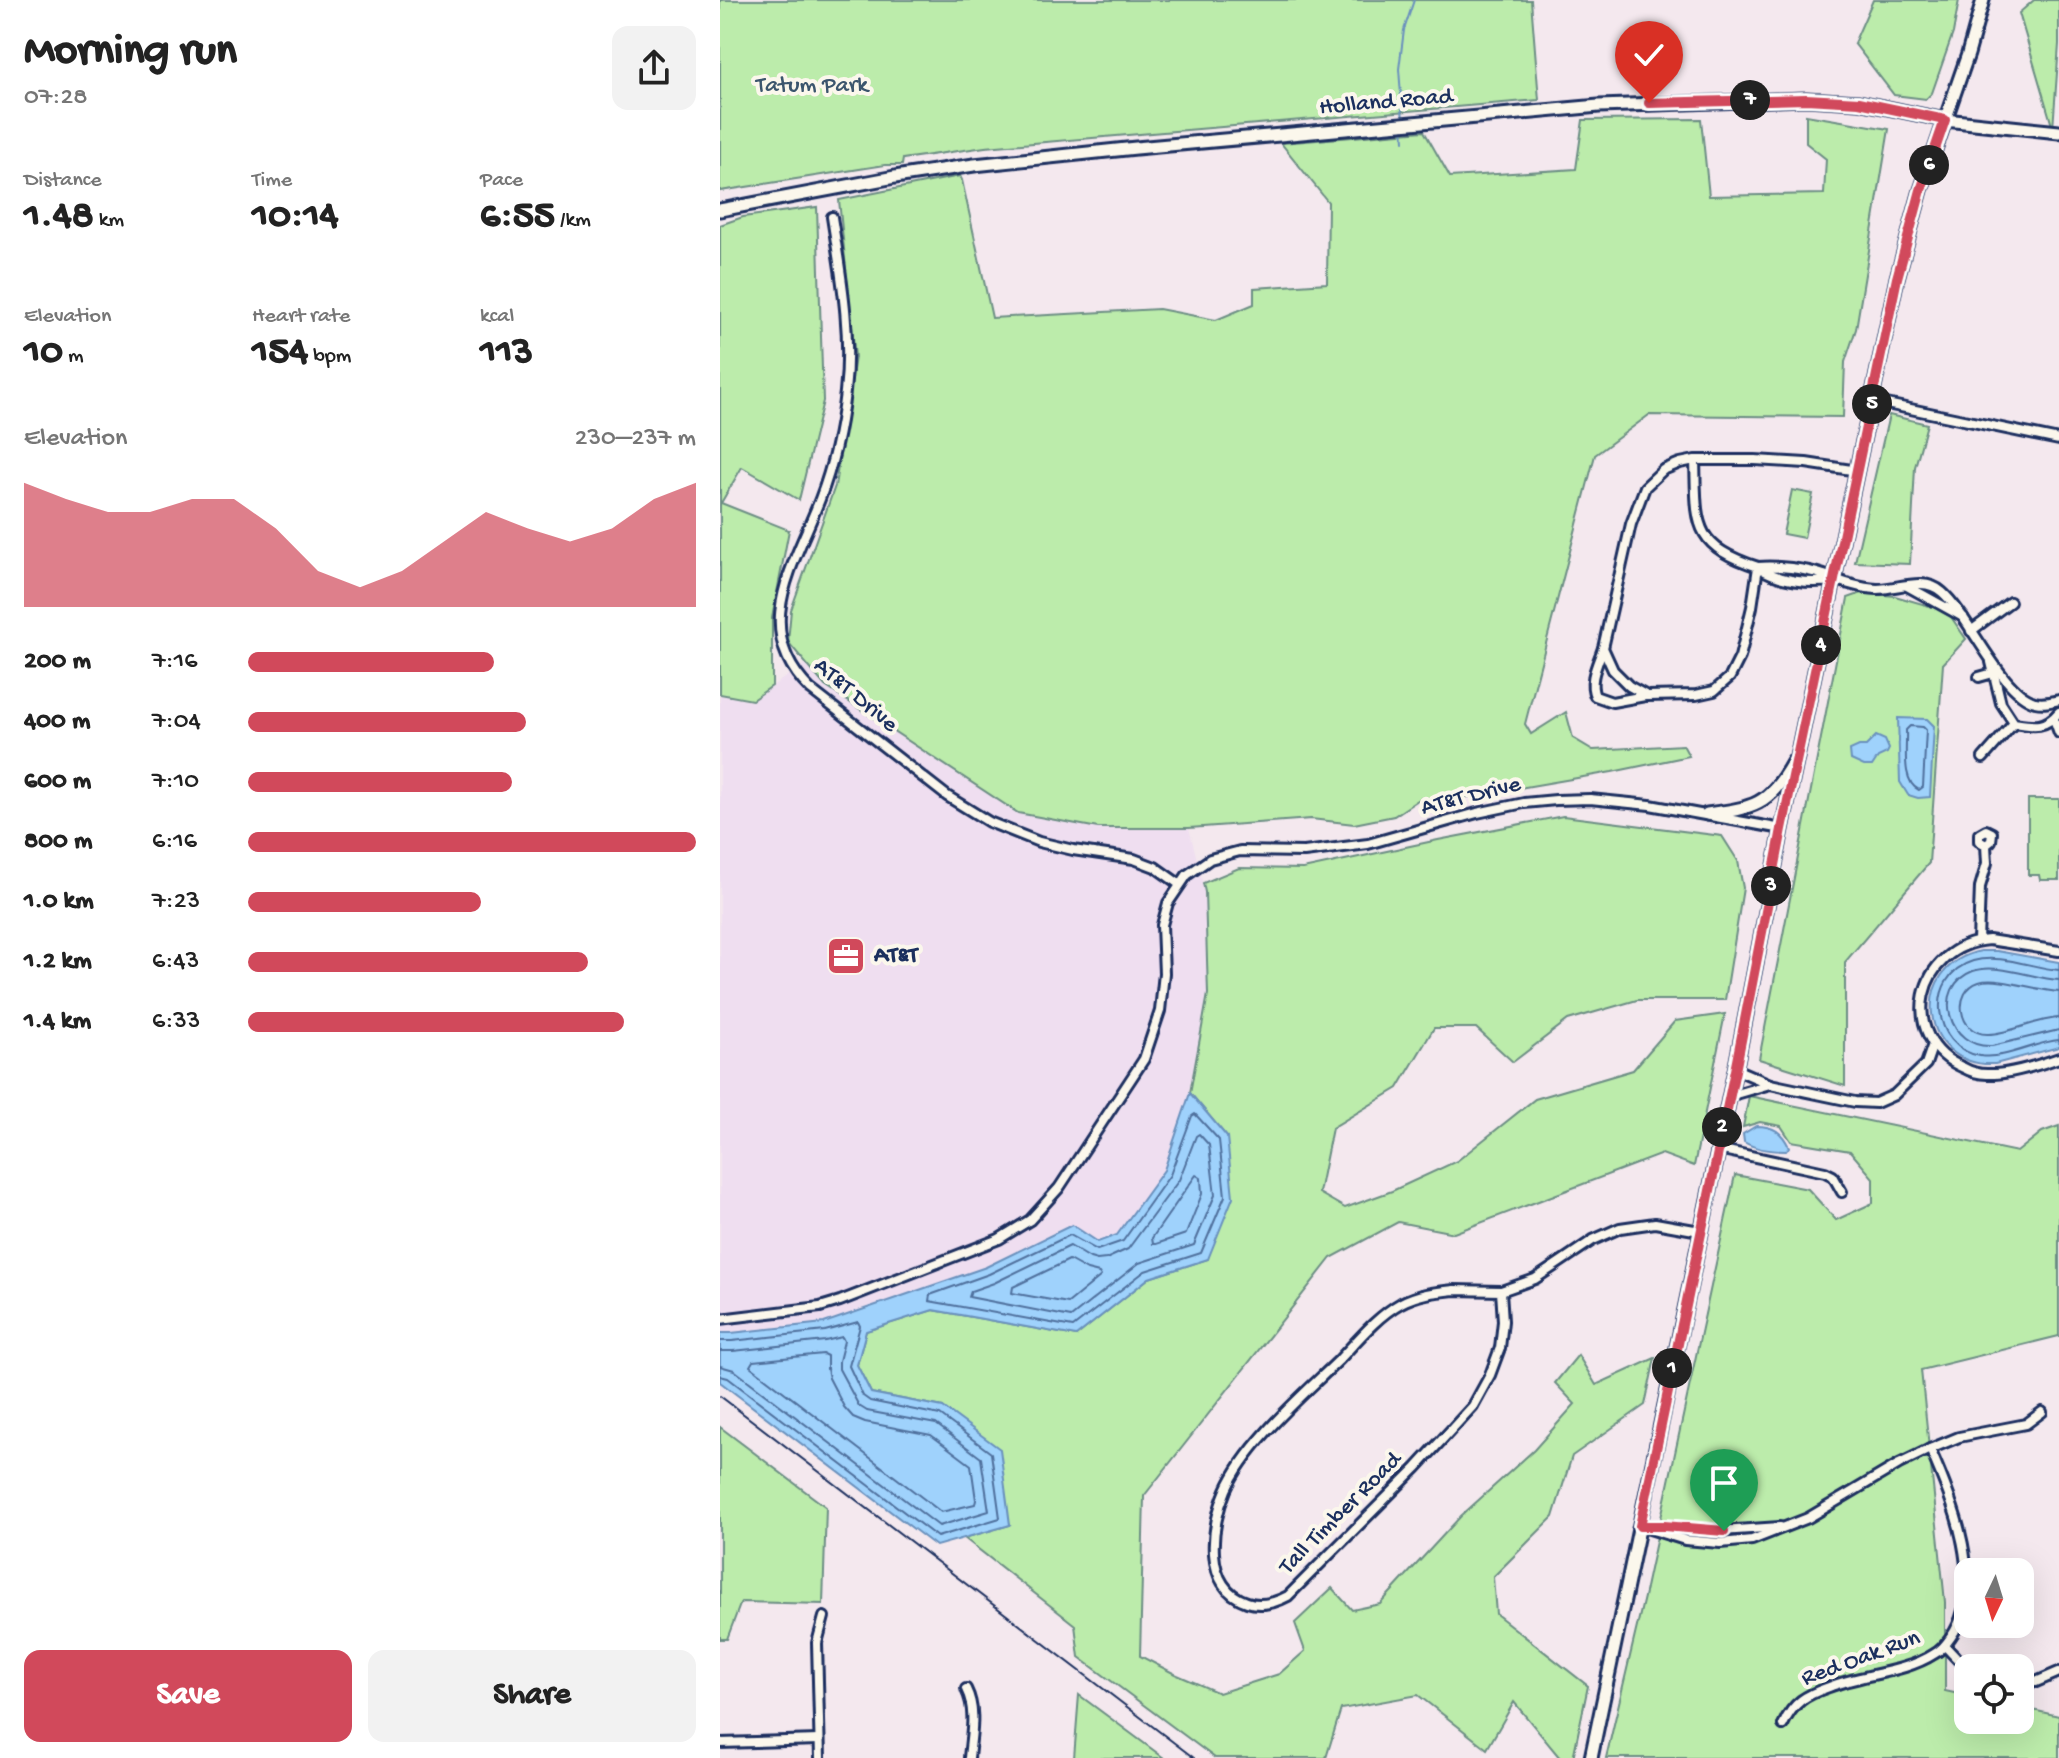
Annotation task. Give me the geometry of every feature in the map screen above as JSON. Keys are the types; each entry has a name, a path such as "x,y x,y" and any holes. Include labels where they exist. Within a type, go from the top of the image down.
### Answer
{"main road":[{"path":"1591,1758 1897,278 1983,0"},
{"name":"Holland Road","path":"720,210 951,168 1122,149 1599,106 1806,99 1859,102 1945,120 2059,132"},
{"path":"1707,814 1747,807 1769,796 1786,775 1799,747"}],"street":[{"name":"AT&T Drive","path":"832,217 845,306 848,349 846,390 830,469 783,592 779,631 789,664 810,689 973,813 1005,830 1039,842 1134,859 1155,867 1179,884"},
{"path":"1872,401 2059,440"},
{"path":"1695,460 1696,506 1701,532 1733,559 1758,567 1770,565 1793,574 1821,574 1877,589 1929,584 1957,606 1971,631 2010,684 2034,702 2059,700"},
{"path":"1758,567 1740,657 1730,677 1714,691 1612,702 1595,696 1593,681 1631,524 1645,487 1663,470 1695,460 1755,460 1806,463 1858,471"},
{"path":"1971,631 2010,602"},
{"path":"1603,648 1613,670 1629,686 1647,696"},
{"path":"1990,658 2001,703 2014,723 2036,727 2056,716 2059,733"},
{"path":"1979,677 1993,673"},
{"path":"1983,758 2014,723"},
{"name":"AT&T Drive","path":"720,1319 820,1307 840,1301 988,1244 1030,1220 1059,1188 1144,1059 1155,1029 1163,991 1162,925 1168,903 1179,884 1201,864 1229,853 1304,852 1368,844 1477,813 1556,800 1604,800 1650,805 1782,829"},
{"path":"1978,941 1980,887 1987,863 1986,845"},
{"path":"2059,951 1996,940 1959,947 1938,963 1926,982 1922,1007 1933,1044 1947,1060 1973,1073 1988,1075 2007,1072 2059,1058"},
{"path":"1735,1069 1770,1084 1855,1102 1876,1103 1894,1095 1926,1064 1933,1044"},
{"path":"1926,1064 1947,1060"},
{"path":"1729,1096 1770,1084"},
{"path":"1718,1149 1825,1172 1833,1176 1842,1192"},
{"name":"Tall Timber Road","path":"1501,1291 1502,1334 1495,1362 1481,1392 1461,1421 1288,1596 1274,1603 1259,1605 1243,1601 1230,1592 1220,1579 1215,1560 1217,1519 1231,1479 1252,1449 1381,1318 1402,1302 1435,1292 1501,1291 1535,1279 1593,1240 1620,1228 1655,1223 1700,1231"},
{"path":"1640,1526 1724,1531 1789,1526 1930,1449 1959,1437 2026,1424 2042,1412"},
{"name":"Red Oak Run","path":"1783,1725 1790,1709 1819,1690 1907,1666 1935,1654 1945,1646 1963,1616 1968,1593 1967,1567 1950,1494 1930,1449"},
{"path":"820,1758 817,1643 824,1617"},
{"path":"1945,1646 1954,1654"},
{"path":"2034,1682 2059,1672"},
{"path":"966,1689 973,1712 969,1758"},
{"path":"720,1743 819,1740"}],"shaded area":[{"path":"806,663 825,686 1018,813 1098,828 1189,828 1205,892 1208,994 1190,1093 1164,1170 1117,1235 1098,1242 1072,1225 986,1267 824,1323 720,1333 720,694 752,700"}],"green space":[{"name":"Tatum Park","path":"720,0 1531,0 1539,100 985,147 903,159 902,165 885,165 720,191"},
{"path":"1873,0 1959,0 1953,33 1932,93 1926,99 1894,95 1854,43"},
{"path":"2034,0 2059,0 2053,129 2019,13"},
{"path":"1806,115 1889,129 1856,329 1845,362 1843,417 1649,415 1595,455 1525,724 1531,734 1566,712 1573,738 1593,750 1683,745 1689,756 1456,799 1421,798 1394,816 1354,824 1311,819 1189,828 1098,828 1018,813 825,686 788,642 791,610 835,486 855,357 839,200 960,176 992,318 1159,309 1216,320 1254,304 1254,288 1327,283 1328,202 1281,143 1424,131 1450,177 1576,169 1583,120 1701,119 1709,196 1824,194 1826,159 1806,143"},
{"path":"817,207 823,401 799,500 742,467 721,503 789,530 772,618 772,686 752,700 720,694 720,225 743,217"},
{"path":"1889,415 1927,424 1915,467 1910,564 1855,562"},
{"path":"1792,490 1813,494 1804,538 1783,534"},
{"path":"1862,593 1895,596 1947,611 1966,639 1943,664 1929,863 1845,962 1845,1086 1759,1059 1848,598"},
{"path":"2028,799 2059,799 2059,880 2040,880 2039,875 2028,875"},
{"path":"1563,816 1722,836 1738,861 1743,888 1725,1000 1637,1000 1568,1020 1513,1062 1476,1028 1434,1028 1398,1088 1332,1128 1319,1193 1345,1208 1392,1191 1457,1161 1535,1099 1633,1070 1675,1021 1725,1014 1694,1166 1662,1154 1454,1233 1398,1222 1331,1258 1144,1496 1140,1656 1219,1693 1279,1674 1305,1651 1295,1623 1332,1588 1352,1610 1380,1604 1461,1516 1534,1450 1575,1404 1555,1383 1578,1355 1596,1385 1655,1358 1645,1405 1572,1456 1553,1517 1493,1577 1496,1614 1588,1686 1573,1758 1560,1758 1514,1702 1487,1749 1418,1695 1341,1709 1326,1758 1215,1758 1079,1657 1075,1625 964,1538 1010,1525 943,1407 871,1393 857,1365 866,1331 933,1310 1076,1336 1149,1278 1208,1259 1227,1137 1190,1093 1208,994 1203,883 1239,868 1303,869"},
{"path":"1749,1096 2017,1152 2042,1132 2059,1126 2059,1336 1921,1370 1945,1602 1945,1691 1954,1693 1954,1734 2034,1734 2034,1710 2059,1716 2059,1758 1606,1758 1735,1175 1808,1189 1836,1220 1873,1203 1873,1178 1850,1151 1791,1141 1781,1126 1760,1122 1743,1127"},
{"path":"720,1427 826,1507 823,1604 741,1602 727,1639 720,1639"},
{"path":"1079,1695 1164,1758 1074,1758"}],"water":[{"path":"1898,718 1927,719 1934,726 1930,797 1908,795 1900,782"},
{"path":"1876,736 1885,740 1889,749 1887,753 1878,757 1872,766 1851,760 1850,750 1866,746"},
{"path":"1981,951 2059,962 2059,1047 1995,1064 1970,1061 1951,1050 1938,1034 1932,1015 1933,994 1941,976 1957,960"},
{"path":"1190,1093 1227,1137 1233,1197 1208,1259 1149,1278 1076,1336 933,1310 866,1331 857,1365 871,1393 943,1407 1000,1449 1010,1525 936,1546 720,1382 720,1333 824,1323 986,1267 1072,1225 1098,1242 1117,1235 1164,1170"},
{"path":"1756,1126 1777,1131 1789,1147 1786,1151 1770,1150 1744,1142 1743,1134"}],"waterway":[{"path":"1403,121 1399,69 1404,30 1414,0"},
{"path":"1403,127 1404,141"}],"railway":[{"path":"720,1396 1194,1758"}],"place":[{"name":"AT&T","path":"846,956"}],"route":[{"path":"1649,103 1806,99 1859,102 1945,120 1921,190 1897,278 1640,1526 1724,1531"}]}
